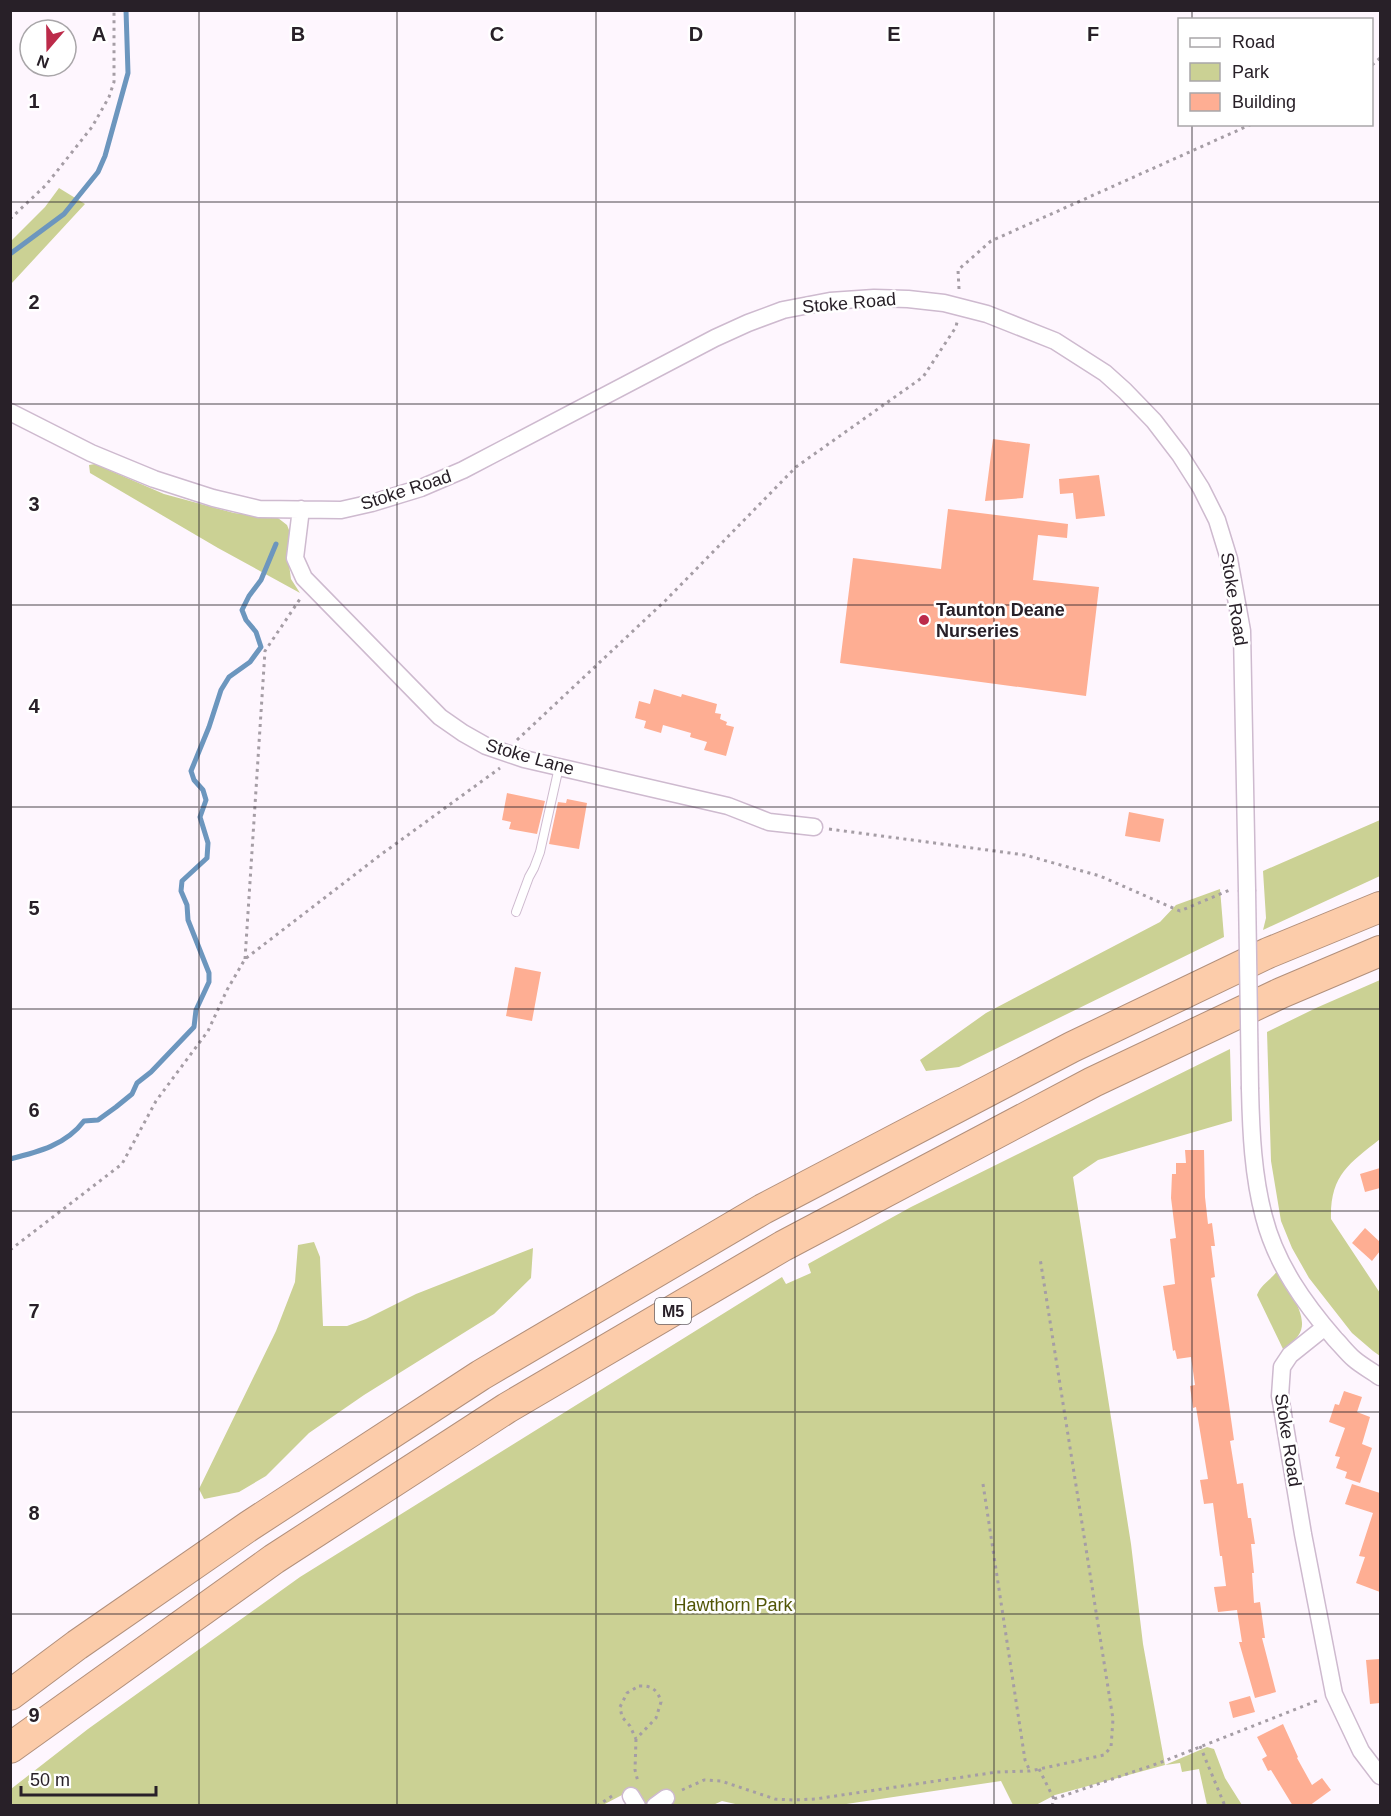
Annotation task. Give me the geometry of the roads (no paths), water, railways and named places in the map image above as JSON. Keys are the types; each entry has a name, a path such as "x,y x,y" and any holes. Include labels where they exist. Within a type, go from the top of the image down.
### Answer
{"highway":[{"name":"M5","path":"10,1695 77,1645 249,1526 481,1374 763,1209 1072,1047 1268,953 1380,907"},
{"name":"M5","path":"10,1748 274,1559 507,1408 753,1264 1093,1082 1281,993 1380,951"}],"street":[{"name":"Stoke Road","path":"10,412 91,453 154,480 213,498 259,509 341,510 421,488 463,470 748,323 783,310 830,301 874,298 908,299 962,307 987,314 1055,341 1105,373 1154,421 1180,455 1217,520 1229,559 1242,631 1251,1125 1258,1191 1264,1219 1281,1262 1303,1301 1325,1327 1290,1355 1282,1367 1280,1396 1303,1534 1334,1694 1361,1751 1380,1776"},
{"name":"Stoke Lane","path":"301,509 295,558 304,578 440,717 463,733 486,746 509,754 728,806 769,822 814,828"},
{"path":"1325,1327 1354,1359 1380,1377"}],"lane":[{"path":"516,912 540,852 559,767"}],"waterway":[{"path":"10,254 64,214 98,172 105,156 128,73 126,10"},
{"path":"10,1159 60,1142 84,1121 98,1120 132,1094 137,1083 151,1072 194,1027 196,1010 209,982 209,973 188,920 187,905 181,891 182,881 207,858 208,843 200,817 206,800 203,790 194,780 191,771 221,690 229,677 250,662 261,647 256,632 246,620 242,610 261,580 276,544"}],"place":[{"name":"Taunton Deane Nurseries","path":"924,620"}],"park label":[{"name":"Hawthorn Park","path":"733,1605"}]}
